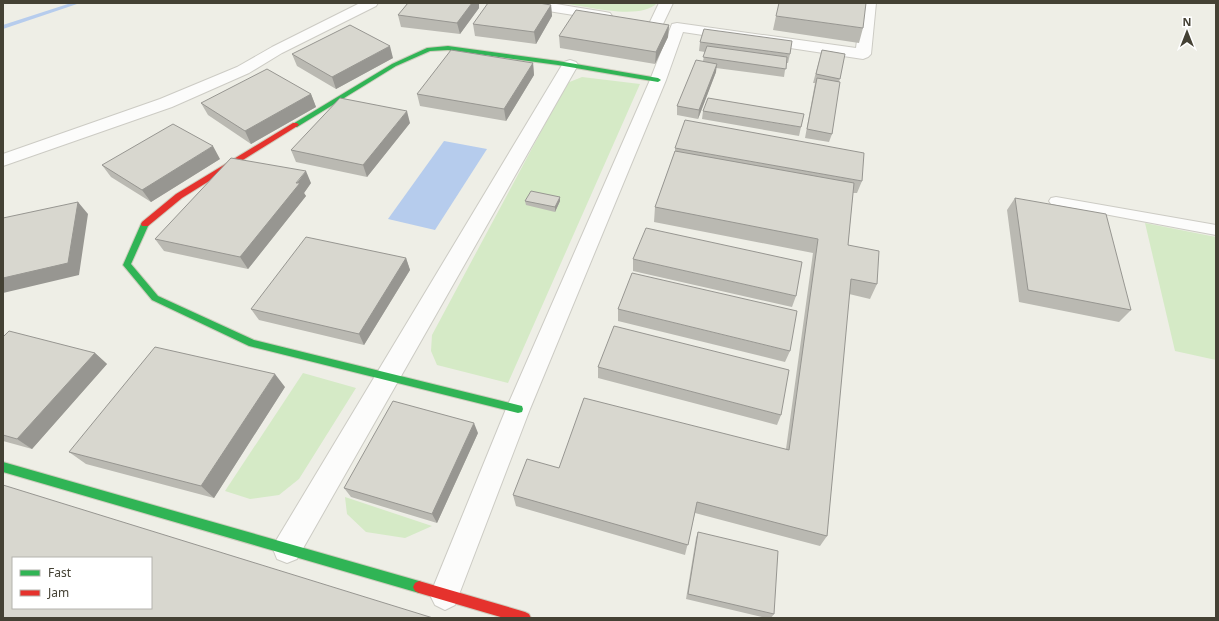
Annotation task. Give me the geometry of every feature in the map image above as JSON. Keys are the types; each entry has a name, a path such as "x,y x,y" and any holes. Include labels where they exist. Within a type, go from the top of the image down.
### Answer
{"street":[{"path":"3,160 166,103 243,70 277,50 371,3"},
{"path":"523,3 617,18"},
{"path":"656,24 666,3"},
{"path":"640,21 863,54 869,3"},
{"path":"445,595 518,410 658,80 677,27"},
{"path":"518,410 252,343 155,298 127,265 143,226 179,196 394,65 429,49 448,48 570,65 658,80"},
{"path":"287,549 386,377 570,65"},
{"path":"3,468 525,618"}],"lane":[{"path":"1056,201 1216,230"}],"green space":[{"path":"562,3 657,3 649,8 626,12"},
{"path":"582,77 640,84 508,383 437,365 431,351 432,335 567,83"},
{"path":"1145,223 1216,237 1216,360 1175,351"},
{"path":"303,373 356,388 299,479 279,495 250,499 225,491"},
{"path":"345,497 432,526 405,538 366,532 347,514"}],"water":[{"path":"444,141 487,149 435,230 388,219"}],"building":[{"path":"408,3 472,3 457,23 398,15"},
{"path":"488,3 539,3 551,5 534,32 473,24"},
{"path":"779,3 866,3 863,28 776,16"},
{"path":"576,10 669,25 656,52 559,36"},
{"path":"350,25 390,46 332,77 292,54"},
{"path":"704,29 792,41 790,54 700,42"},
{"path":"707,46 787,57 786,69 703,57"},
{"path":"451,50 533,63 504,109 417,94"},
{"path":"822,50 845,54 840,79 816,74"},
{"path":"696,60 717,64 699,110 677,106"},
{"path":"267,69 311,94 245,131 201,103"},
{"path":"817,78 840,82 832,134 807,129"},
{"path":"340,98 407,111 363,165 291,150"},
{"path":"708,98 804,114 801,127 703,111"},
{"path":"685,120 864,153 862,181 675,148"},
{"path":"173,124 213,146 142,190 102,165"},
{"path":"675,151 854,183 848,245 879,251 877,284 851,279 827,536 697,502 688,545 513,495 527,459 559,468 584,398 789,450 818,239 655,207"},
{"path":"231,158 306,171 296,183 300,183 240,257 155,239"},
{"path":"531,191 560,197 555,207 525,201"},
{"path":"1015,198 1106,214 1131,310 1028,290"},
{"path":"78,202 68,263 3,278 3,218"},
{"path":"646,228 802,262 796,296 633,259"},
{"path":"306,237 406,258 359,334 251,309"},
{"path":"632,273 797,311 790,351 618,309"},
{"path":"614,326 789,370 781,415 598,367"},
{"path":"9,331 95,353 17,439 3,435 3,337"},
{"path":"155,347 275,374 201,486 69,452"},
{"path":"393,401 474,423 432,514 344,488"},
{"path":"3,485 433,618 3,618"},
{"path":"698,532 778,551 774,614 688,594"}],"waterway":[{"path":"3,27 77,3"}],"traffic: fast":[{"path":"295,125 394,65 429,49 448,48 558,63 658,80"},
{"path":"145,224 127,265 155,298 252,343 518,409"},
{"path":"3,467 419,587"}],"traffic: jam":[{"path":"145,224 179,196 295,125"},
{"path":"419,587 525,618"}]}
